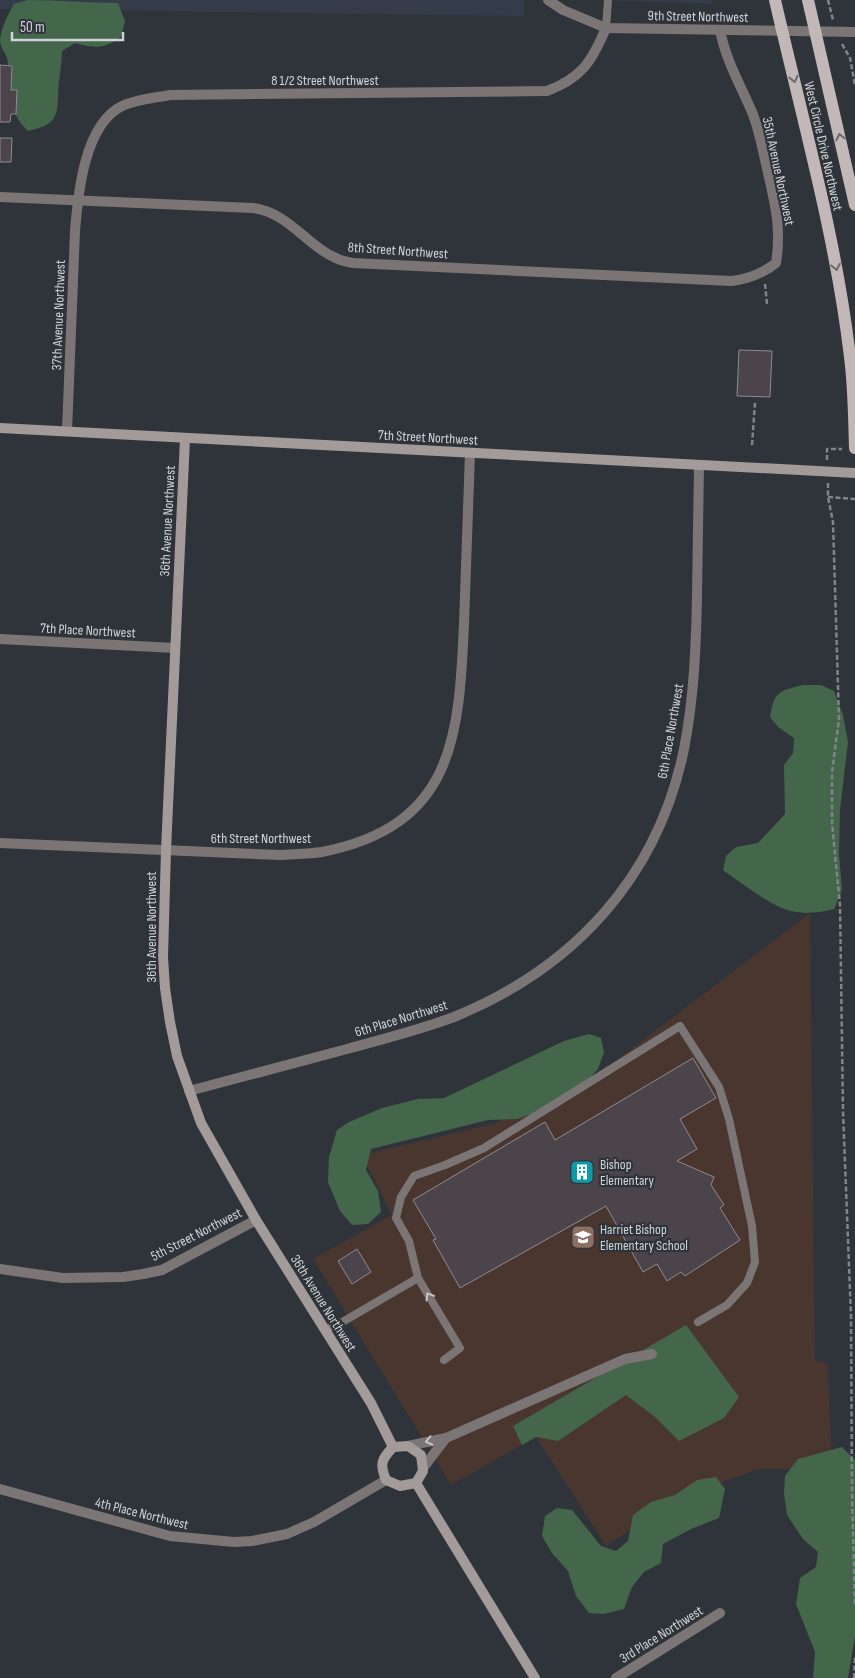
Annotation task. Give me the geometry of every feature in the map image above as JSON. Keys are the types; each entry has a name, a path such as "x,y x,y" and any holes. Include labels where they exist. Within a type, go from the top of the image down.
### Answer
{"main road":[{"name":"West Circle Drive Northwest","path":"775,0 813,160 843,305 851,367 855,448"},
{"name":"West Circle Drive Northwest","path":"808,0 855,205"}],"street":[{"name":"9th Street Northwest","path":"548,0 563,10 606,28 855,32"},
{"name":"8 1/2 Street Northwest","path":"78,200 89,148 98,131 108,117 120,106 141,99 170,95 547,91 558,87 583,70 598,47 606,28"},
{"name":"35th Avenue Northwest","path":"720,30 726,54 751,110 760,139 777,215 779,244 776,263"},
{"name":"8th Street Northwest","path":"0,197 267,210 280,216 324,251 337,259 353,263 732,281 744,280 762,274 776,263"},
{"name":"37th Avenue Northwest","path":"67,431 75,231 78,200"},
{"name":"7th Street Northwest","path":"0,428 855,473"},
{"name":"36th Avenue Northwest","path":"185,439 166,850 163,956 165,988 177,1056 202,1123 256,1220 371,1403 393,1447"},
{"name":"6th Street Northwest","path":"0,843 280,855 321,852 354,843 388,829 411,812 431,789 445,763 453,738 458,708 462,670 470,453"},
{"name":"6th Place Northwest","path":"189,1091 409,1032 453,1017 499,996 532,976 571,947 599,920 625,888 650,847 662,823 684,750 690,716 695,664 699,465"},
{"name":"7th Place Northwest","path":"0,639 175,648"},
{"name":"5th Street Northwest","path":"0,1269 63,1278 123,1277 143,1274 162,1270 256,1220"},
{"path":"416,1484 400,1486 386,1480 381,1468 384,1457 393,1447 408,1446 446,1438 625,1359 652,1354"},
{"path":"423,1468 446,1438"},
{"path":"408,1446 421,1455 423,1471 416,1484"},
{"name":"4th Place Northwest","path":"0,1489 170,1536 234,1542 252,1541 287,1534 314,1522 386,1480"},
{"path":"416,1484 535,1678"},
{"name":"3rd Place Northwest","path":"616,1678 720,1613"}],"lane":[{"path":"606,28 608,0"},
{"path":"444,1360 460,1348 418,1278 409,1241 396,1218 401,1197 414,1176 484,1148 680,1026 719,1087 729,1119 752,1226 755,1262 747,1283 727,1305 698,1322"},
{"path":"325,1330 418,1278"}],"path":[{"path":"828,0 829,7"},
{"path":"765,284 767,304"},
{"path":"752,445 755,403"},
{"path":"855,499 828,497 833,522 839,718 832,772 832,823 840,905 843,1111 851,1317 855,1605"},
{"path":"854,1678 855,1657"}],"shaded area":[{"path":"0,0 524,0 524,16 0,9"},
{"path":"596,0 712,0 714,4"},
{"name":"Harriet Bishop Elementary School","path":"810,913 815,1361 828,1363 832,1469 758,1469 677,1498 606,1546 536,1437 451,1485 313,1259 392,1215 362,1155 493,1124 584,1085"}],"green space":[{"path":"28,0 118,3 125,21 121,37 109,44 94,47 75,43 62,51 55,115 47,124 28,131 16,115 13,106 9,68 0,40 5,22 14,4"},
{"path":"803,685 821,685 834,691 843,715 848,742 840,810 839,854 842,890 834,909 812,913 783,909 756,894 723,870 726,856 736,847 758,843 785,814 784,765 793,753 794,738 778,727 770,717 773,702 779,694 788,689"},
{"path":"589,1034 601,1038 604,1052 598,1069 574,1096 555,1106 517,1119 488,1120 371,1149 366,1170 378,1191 381,1212 368,1224 352,1225 340,1211 328,1182 329,1157 337,1130 349,1122 382,1108 418,1099 444,1098 564,1041"},
{"path":"686,1325 739,1397 724,1418 679,1441 655,1417 626,1395 558,1441 536,1437 522,1445 513,1426"},
{"path":"842,1447 855,1460 855,1636 848,1678 813,1678 815,1652 796,1604 800,1578 816,1567 818,1552 803,1539 787,1515 784,1494 785,1476 798,1459"},
{"path":"716,1477 725,1489 719,1518 691,1529 663,1544 661,1563 644,1572 632,1587 624,1609 604,1614 589,1613 576,1596 568,1571 552,1553 542,1536 545,1516 557,1508 572,1510 601,1546 616,1551 628,1541 633,1515 651,1502 675,1495 697,1480"}],"building":[{"path":"0,65 12,66 11,90 17,90 16,114 11,114 10,122 0,122"},
{"path":"0,138 12,138 11,162 0,162"},
{"path":"739,350 772,351 770,397 737,396"},
{"name":"Bishop Elementary","path":"693,1058 716,1098 680,1119 697,1149 677,1161 714,1177 711,1185 724,1205 720,1208 740,1240 685,1276 681,1272 667,1281 657,1264 643,1272 606,1206 460,1288 433,1240 436,1239 413,1200 545,1122 555,1140"},
{"path":"357,1249 371,1272 352,1284 338,1261"}],"place":[{"name":"Bishop Elementary","path":"582,1172"},
{"name":"Harriet Bishop Elementary School","path":"583,1237"}]}
